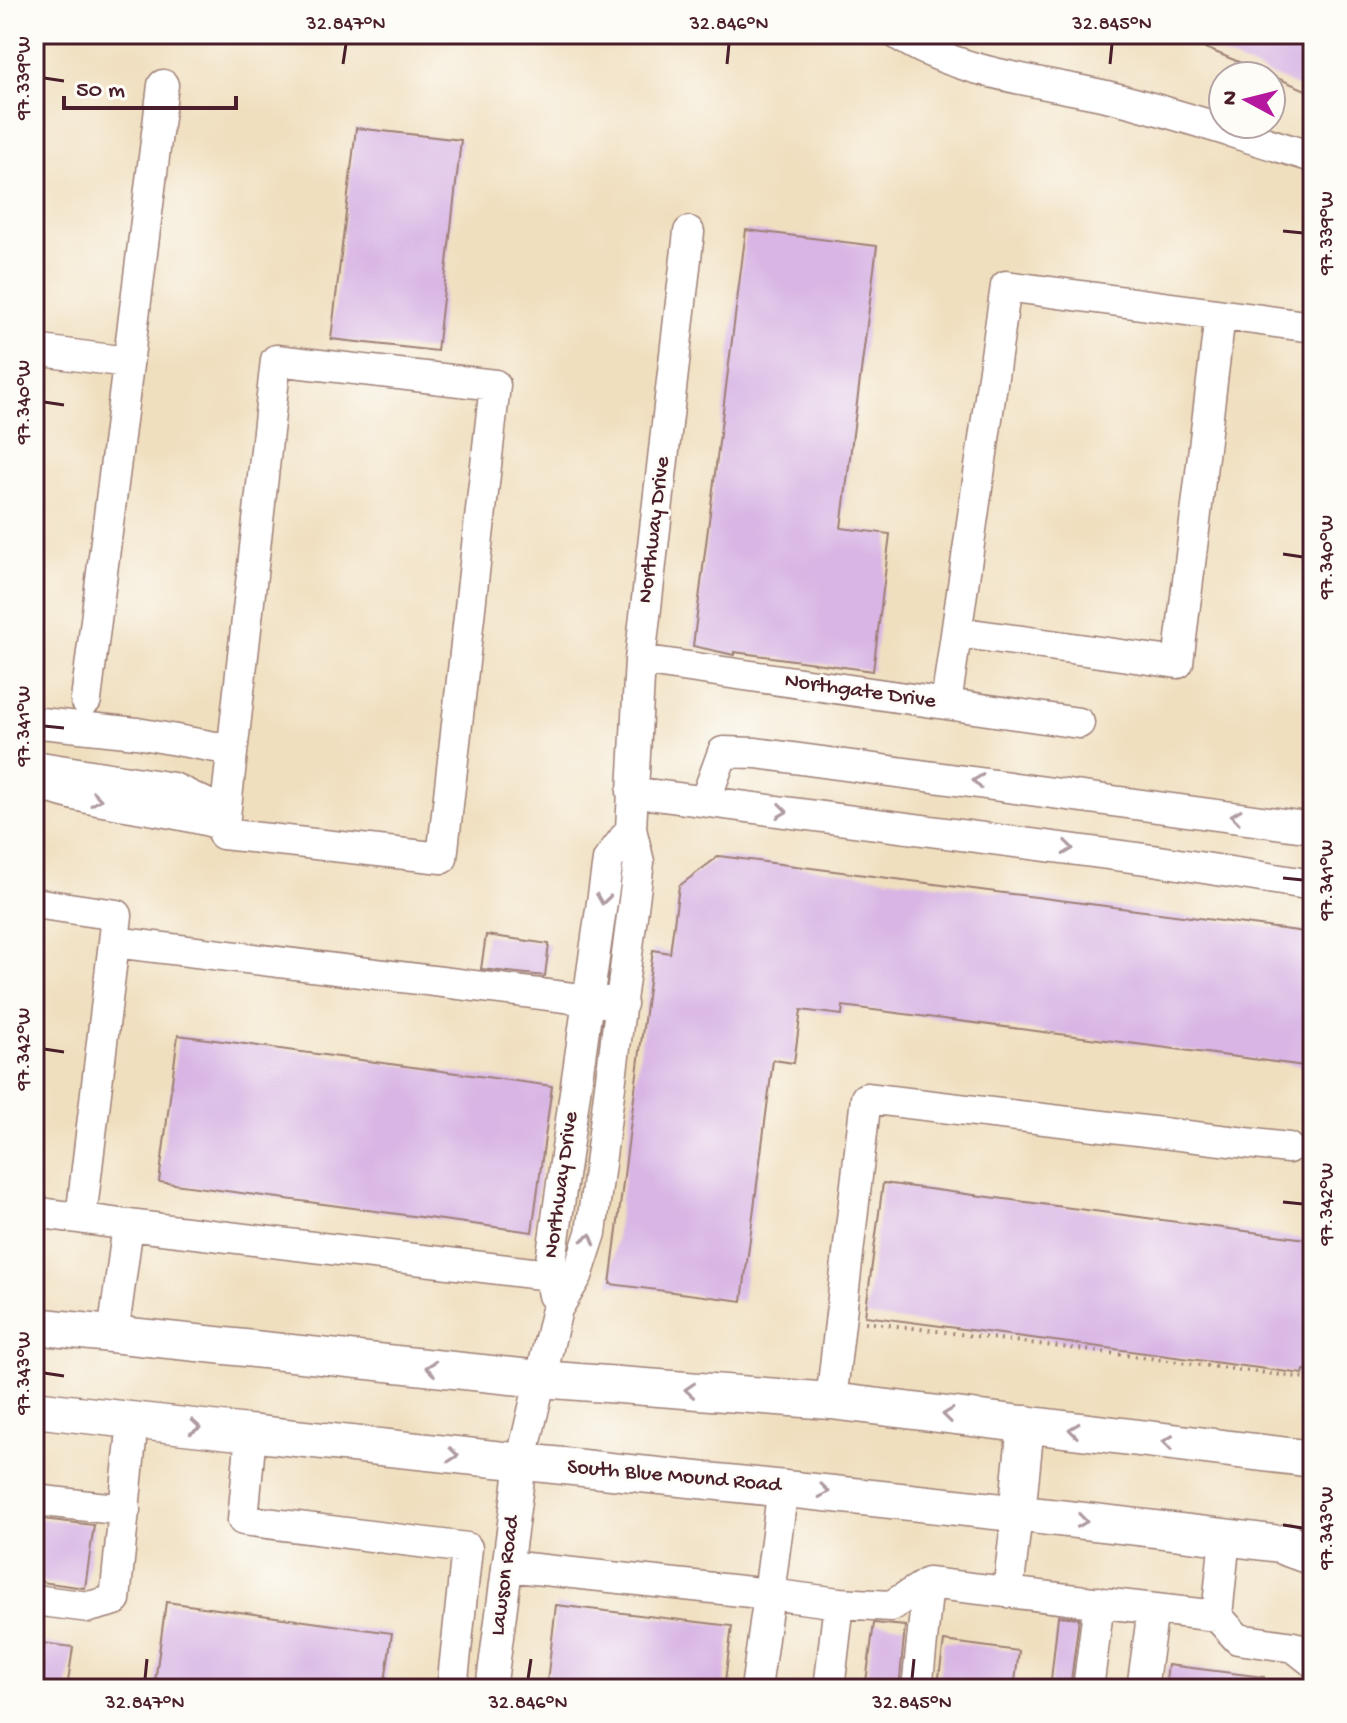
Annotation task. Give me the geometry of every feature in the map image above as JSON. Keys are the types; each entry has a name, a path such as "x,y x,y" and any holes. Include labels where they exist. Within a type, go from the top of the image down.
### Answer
{"main road":[{"path":"34,1326 540,1379 831,1401 1305,1456"},
{"name":"South Blue Mound Road","path":"34,1409 521,1463 783,1487 1225,1537 1305,1549"},
{"path":"1017,1514 1026,1424"}],"street":[{"path":"897,34 921,50 949,61 1122,100 1313,157"},
{"path":"86,700 163,85"},
{"name":"Northway Drive","path":"521,1463 557,1309 577,1276 591,1233 639,862 631,829 640,660 689,232"},
{"path":"946,704 1006,286 1313,327"},
{"path":"957,632 1178,663 1220,315"},
{"path":"34,350 127,362"},
{"path":"276,360 495,385 442,858 223,834 232,756 276,360"},
{"name":"Northgate Drive","path":"640,660 1079,723"},
{"path":"34,726 41,723 137,733 232,756"},
{"path":"34,741 232,756"},
{"path":"705,801 723,752 756,753 1313,828"},
{"path":"34,766 41,785 69,796 224,819"},
{"path":"632,792 1153,860 1313,885"},
{"name":"Northway Drive","path":"557,1309 549,1275 608,860 631,829"},
{"path":"34,903 117,915 81,1218"},
{"path":"114,942 622,1004"},
{"path":"831,1401 866,1098 1288,1148"},
{"path":"34,1212 549,1275"},
{"path":"113,1335 128,1225"},
{"path":"34,1600 89,1607 115,1600 133,1420"},
{"path":"251,1433 243,1520 467,1548 508,1559 839,1603 891,1606 928,1583 1217,1616 1238,1639 1294,1647 1313,1662"},
{"name":"Lawson Road","path":"491,1689 521,1463"},
{"path":"756,1689 783,1487"},
{"path":"34,1500 125,1510"},
{"path":"1008,1592 1017,1514"},
{"path":"1217,1616 1225,1537"},
{"path":"452,1689 467,1548"},
{"path":"917,1689 928,1583"},
{"path":"1088,1689 1099,1602"},
{"path":"829,1689 839,1603"},
{"path":"1142,1689 1153,1609"}],"path":[{"path":"839,1320 1313,1379"}],"building":[{"path":"1172,34 1313,34 1313,93 1287,82 1287,60 1234,60"},
{"path":"356,128 461,140 437,351 331,339"},
{"path":"746,230 877,246 841,528 890,534 873,671 734,652 734,655 693,646"},
{"path":"719,856 1313,933 1313,1067 843,1006 842,1015 801,1010 794,1063 773,1060 742,1301 610,1284 653,950 670,953 679,886"},
{"path":"486,935 549,944 545,976 481,969"},
{"path":"178,1035 552,1086 532,1232 159,1182"},
{"path":"883,1183 1313,1240 1313,1371 1304,1370 1303,1374 865,1316"},
{"path":"34,1518 94,1525 85,1588 34,1581"},
{"path":"166,1602 392,1633 384,1689 154,1689"},
{"path":"556,1605 732,1626 724,1689 610,1689 547,1682"},
{"path":"1058,1616 1079,1618 1070,1689 1050,1689"},
{"path":"874,1623 905,1626 899,1689 865,1689"},
{"path":"944,1641 1019,1651 1014,1689 938,1684"},
{"path":"34,1642 73,1647 67,1689 34,1688"},
{"path":"1168,1665 1264,1677 1263,1689 1165,1689"}]}
